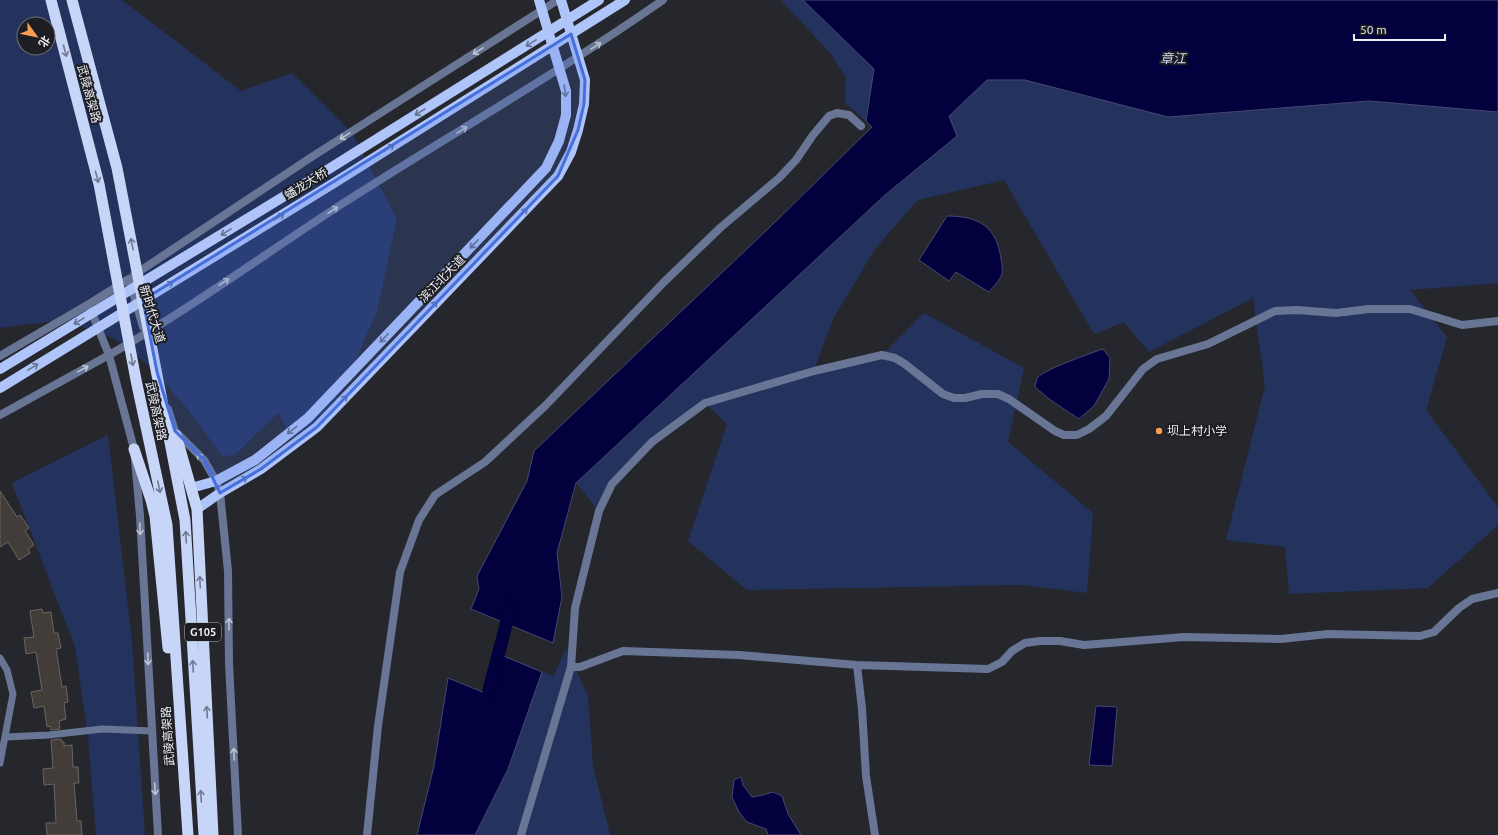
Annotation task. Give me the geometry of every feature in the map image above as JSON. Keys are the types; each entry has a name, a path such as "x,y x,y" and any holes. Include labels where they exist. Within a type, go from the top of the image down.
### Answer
{"highway":[{"name":"武陵高架路","path":"51,0 99,184 136,380 167,525 188,835"},
{"name":"武陵高架路","path":"72,0 117,168 185,520 211,835"},
{"name":"G105","path":"175,431 197,509 211,835"},
{"name":"G105","path":"134,448 155,516 188,835"}],"main road":[{"name":"滨江北大道","path":"190,488 216,481 254,460 308,418 546,168 559,141 566,115 566,91 539,0"},
{"name":"滨江北大道","path":"197,509 220,493 261,469 317,427 558,176 570,152 578,130 584,104 585,80 559,0"},
{"name":"蟠龙大桥","path":"0,369 324,172 599,0"},
{"name":"蟠龙大桥","path":"0,388 334,183 624,0"}],"street":[{"path":"129,279 310,158 559,0"},
{"path":"0,415 145,334 345,202 607,39 663,0"},
{"path":"367,835 378,726 400,572 419,520 435,495 485,462 545,406 664,282 720,228 779,178 796,160 828,116 837,113 849,115 861,126"},
{"name":"新时代大道","path":"0,356 129,279 175,431"},
{"path":"89,304 109,355 134,448 140,516 158,835"},
{"path":"521,835 570,667 573,653 575,608 599,511 612,484 652,442 705,403 814,371 882,355 895,358 905,364 943,394 954,398 965,398 982,394 998,394 1009,399 1064,436 1077,435 1089,429 1106,416 1144,369 1157,359 1208,344 1275,311 1297,310 1336,313 1369,309 1410,309 1462,325 1498,321"},
{"path":"175,431 204,460 216,481 220,493 228,571 229,664 238,835"},
{"path":"570,667 580,667 623,651 739,655 857,665 988,669 1002,662 1012,651 1025,643 1040,641 1084,645 1184,637 1281,639 1328,634 1420,636 1434,632 1459,608 1472,599 1498,593"},
{"path":"857,665 862,709 866,776 875,835"}],"lane":[{"path":"0,658 7,670 13,694 0,763"},
{"path":"6,737 49,735 102,729 152,731"}],"highlighted area":[{"path":"571,34 585,80 584,104 578,130 558,176 317,427 261,469 220,493 204,460 175,431 157,372 143,300"}],"shaded area":[{"path":"0,0 122,0 241,91 292,73 352,133 397,219 377,311 342,392 296,444 278,413 235,455 222,456 189,411 154,370 115,339 64,320 0,328"},
{"path":"781,0 803,0 874,69 866,121 845,103 846,78 831,54"},
{"path":"987,80 1025,80 1168,117 1369,101 1498,112 1498,283 1410,290 1447,337 1426,410 1498,507 1498,525 1428,588 1289,594 1285,547 1226,540 1265,386 1253,298 1149,352 1124,322 1094,334 1004,180 918,200 875,249 833,319 814,370 882,355 924,313 1024,368 1008,442 1093,513 1087,593 1023,585 747,590 688,541 727,424 705,403 652,442 612,484 599,511 576,483 885,195 903,180 949,116"},
{"path":"108,435 132,641 145,835 96,835 88,736 75,647 12,483"},
{"path":"566,648 588,696 593,766 610,835 475,835 508,769 542,672 554,676"}],"water":[{"name":"章江","path":"803,0 1498,0 1498,112 1369,101 1168,117 1025,80 987,80 949,116 957,136 885,195 576,483 557,553 562,597 553,643 471,609 479,589 477,576 527,481 534,451 769,228 872,127 866,121 874,69"},
{"path":"947,216 957,216 974,220 982,224 993,235 1000,253 1002,274 1000,279 989,292 956,272 949,281 919,260"},
{"path":"1103,349 1110,358 1109,379 1094,406 1079,419 1049,399 1035,387 1037,378 1050,370"},
{"path":"501,655 542,672 508,769 475,835 417,835 434,766 448,678 485,693"},
{"path":"1096,706 1117,707 1112,766 1089,765"},
{"path":"741,777 743,785 752,797 773,792 782,796 788,814 801,835 768,835 766,829 747,822 739,812 732,797 734,780"}],"building":[{"path":"0,491 17,517 20,515 29,528 25,531 34,545 28,549 30,553 19,560 8,542 0,547"},
{"path":"42,609 43,613 51,612 54,633 58,633 61,648 56,649 62,687 66,686 68,702 64,703 66,719 59,721 60,729 51,730 50,726 47,727 44,706 34,708 31,692 42,690 36,652 26,654 24,638 34,637 30,611"},
{"path":"61,739 62,742 64,742 64,746 72,745 73,767 78,767 79,783 74,783 77,821 81,821 82,835 47,835 46,823 56,823 54,784 44,785 43,769 53,768 51,740"}],"waterway":[{"path":"489,690 511,606"}],"place":[{"name":"坝上村小学","path":"1159,431"}]}
